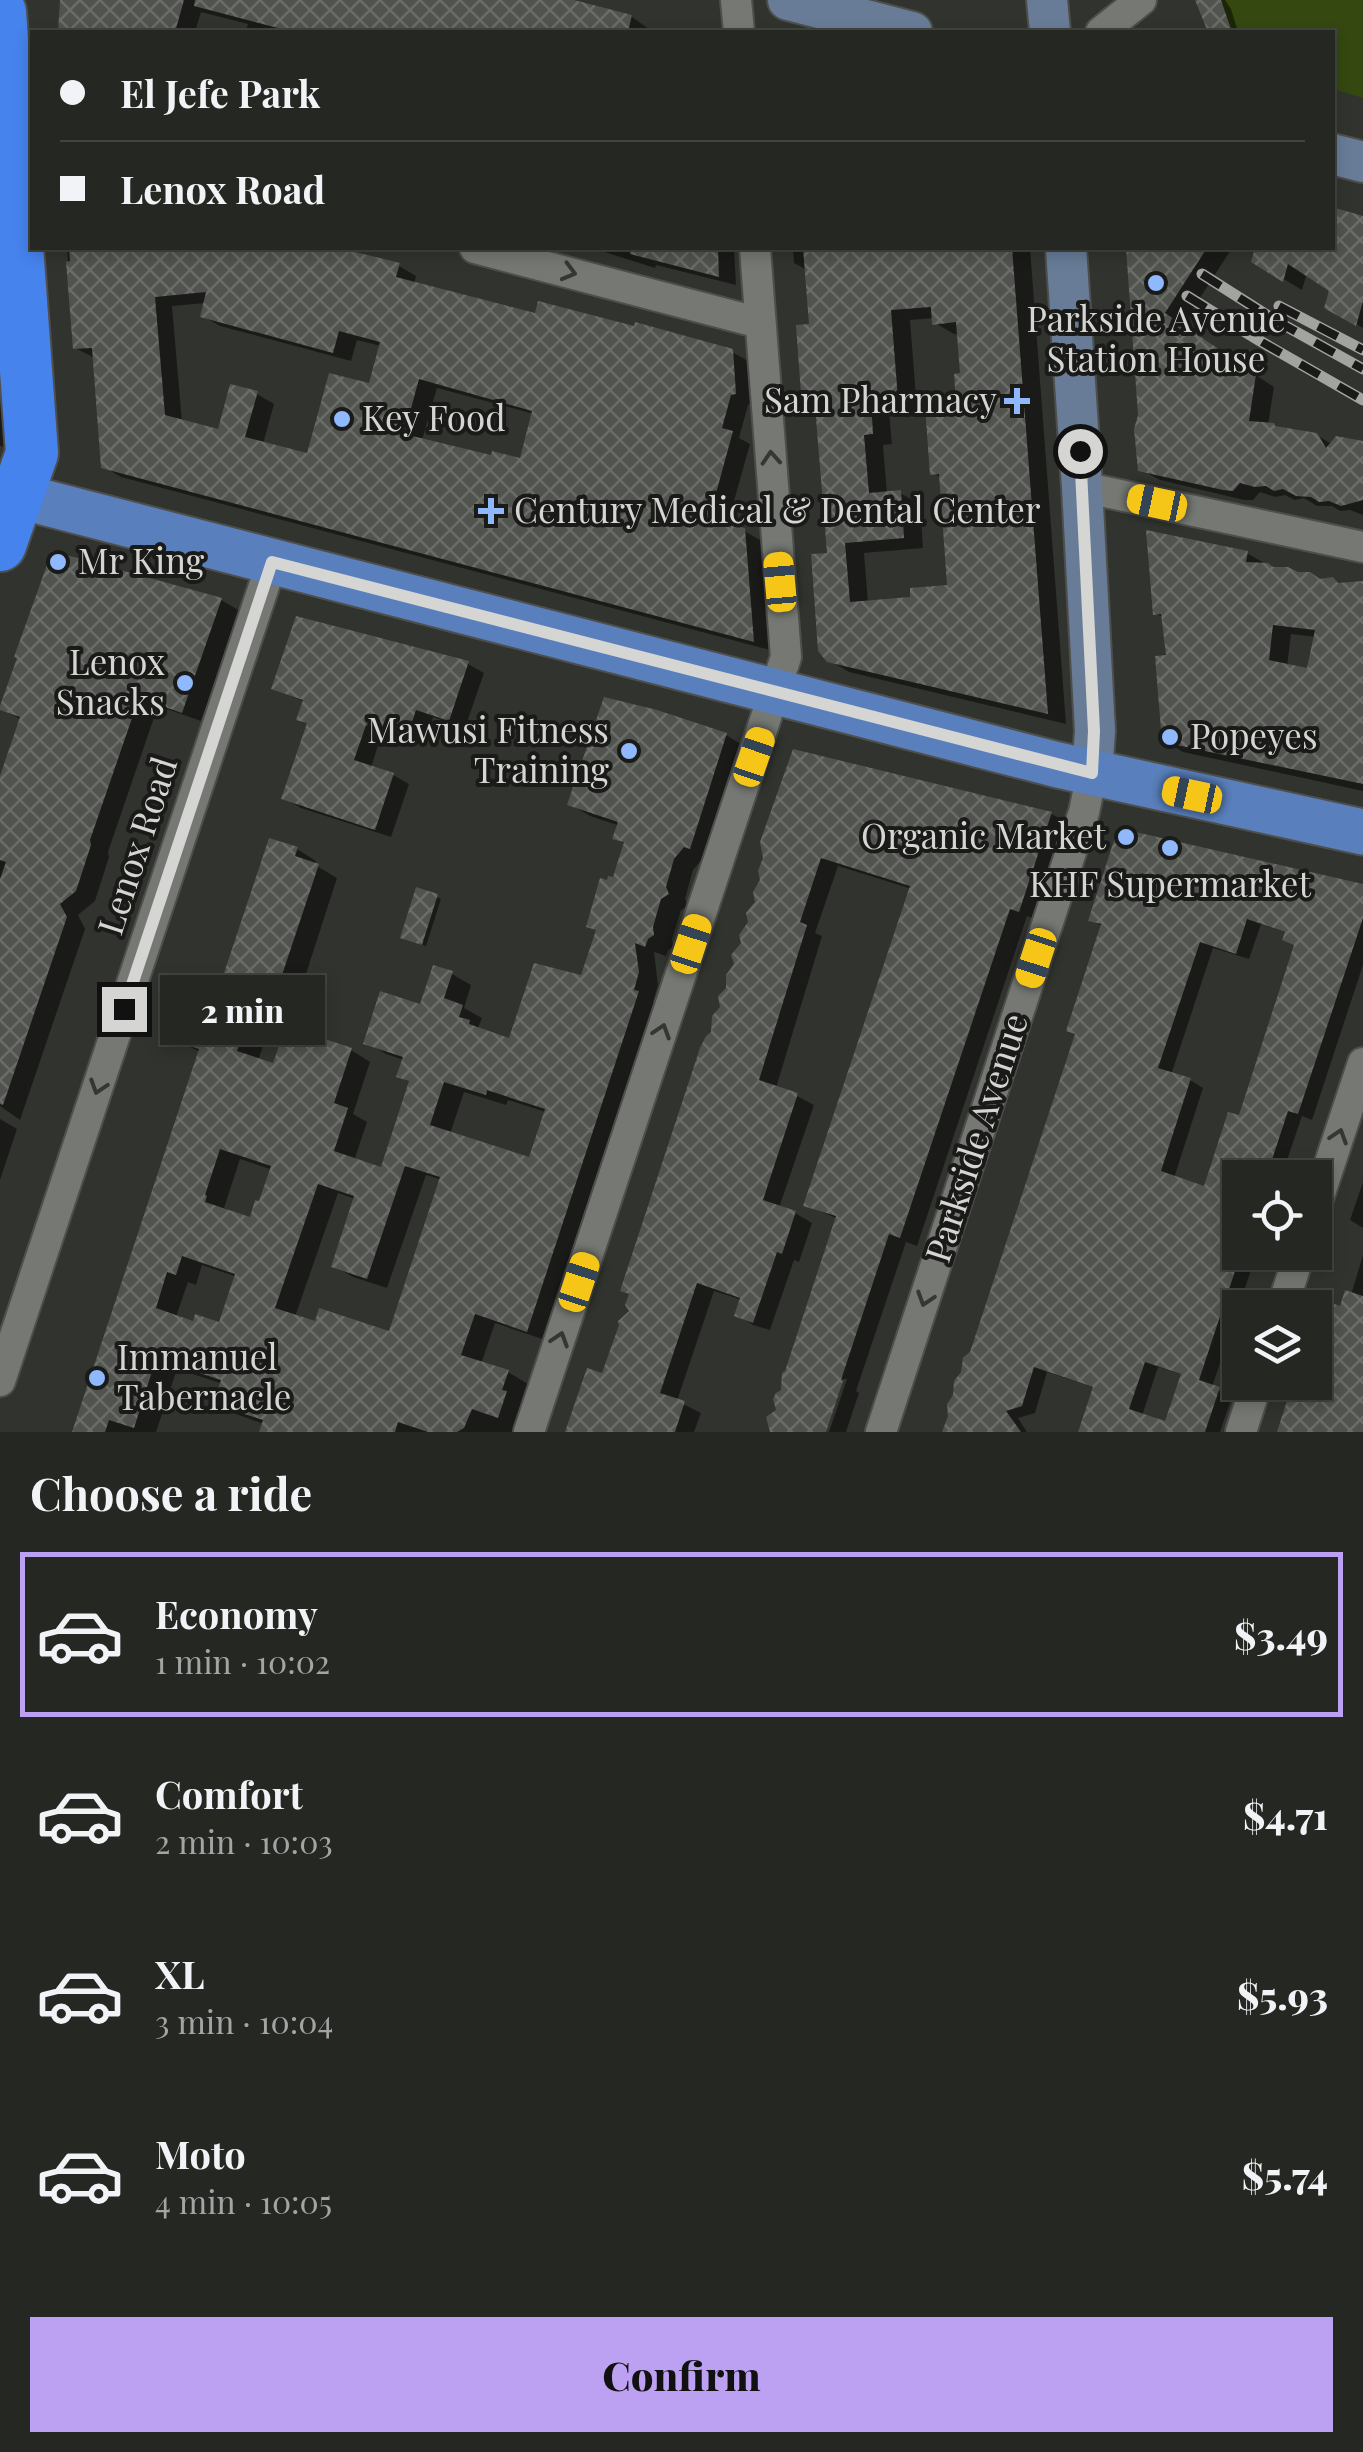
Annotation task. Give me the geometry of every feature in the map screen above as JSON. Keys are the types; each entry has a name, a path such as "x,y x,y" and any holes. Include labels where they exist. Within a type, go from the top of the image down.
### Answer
{"highway":[{"path":"0,12 14,126 32,453 9,493 0,545"}],"main road":[{"path":"788,0 904,30"},
{"path":"1047,0 1050,30"},
{"path":"1335,155 1363,162"},
{"name":"Parkside Avenue","path":"1066,250 1082,488 1094,731 1092,773"},
{"path":"9,493 1092,773 1363,832"}],"street":[{"path":"736,0 739,30"},
{"path":"1104,30 1141,0"},
{"path":"483,250 760,323"},
{"path":"529,1432 786,657 755,250"},
{"path":"1082,488 1363,547"},
{"name":"Lenox Road","path":"0,1381 272,562"},
{"name":"Parkside Avenue","path":"881,1432 1084,812 1092,773"},
{"path":"1331,1160 1363,1063"},
{"path":"1241,1432 1251,1400"}],"green space":[{"path":"1195,0 1363,0 1363,98 1335,90 1335,30 1207,30"}],"building":[{"path":"60,0 184,0 176,30 58,30"},
{"path":"195,0 574,0 632,15 628,30 285,30 194,6"},
{"path":"1195,0 1221,0 1231,30 1207,30"},
{"path":"1335,208 1363,216 1363,301 1356,326 1324,308 1329,291 1288,264 1283,282 1251,262 1254,250 1335,250"},
{"path":"69,250 347,250 400,263 396,277 535,313 538,301 733,349 736,394 731,395 722,428 733,431 709,519 745,528 754,642 101,468 92,348 73,349 66,262 70,261","holes":["206,292 200,317 333,353 339,331 380,342 369,383 329,373 307,453 245,437 258,391 230,384 218,429 165,415 155,297","419,379 532,411 520,458 404,434"]},
{"path":"631,250 718,250 719,277 630,254"},
{"path":"803,250 1012,250 1048,714 827,662 818,651 811,554 827,553 815,406 802,407 796,325 809,324","holes":["931,307 932,325 956,322 960,373 954,374 956,402 925,406 930,475 939,474 947,585 910,588 910,597 850,602 845,543 904,538 901,490 869,493 864,435 873,434 871,401 898,399 891,310"]},
{"path":"1126,250 1206,250 1165,313 1256,374 1249,421 1317,433 1326,448 1336,436 1363,441 1363,500 1341,506 1266,486 1240,483 1233,491 1223,490 1138,471 1134,429 1138,415"},
{"path":"1146,530 1248,551 1246,562 1310,572 1320,579 1333,577 1338,583 1363,581 1363,784 1162,742 1155,656 1166,655 1161,614 1153,615","holes":["1273,625 1315,630 1307,668 1269,660"]},
{"path":"52,551 222,598 182,713 139,698 76,891 60,904 67,917 3,1105 0,879 6,862 0,860 0,776 20,717 0,710 0,706"},
{"path":"296,616 469,661 449,721 416,710 407,738 366,725 354,760 394,773 375,830 281,799 307,723 296,720 303,700 271,689"},
{"path":"604,697 727,733 690,849 684,847 674,859 666,887 669,894 661,899 654,935 645,947 635,943 639,972 634,990 639,991 527,1332 475,1314 461,1355 509,1370 498,1418 472,1409 464,1428 457,1432 428,1432 398,1422 395,1432 259,1432 263,1420 213,1404 221,1380 156,1359 134,1428 109,1420 105,1432 72,1432 199,1049 168,1039 183,992 214,1003 269,838 298,847 295,856 319,864 273,1002 256,996 237,1051 273,1063 286,1026 352,1048 334,1103 348,1108 334,1151 381,1167 409,1081 396,1077 403,1057 363,1044 380,991 420,1004 433,965 453,971 444,998 463,1005 459,1017 509,1038 534,963 581,975 596,930 586,927 600,878 613,877 624,842 612,839 618,822 567,805","holes":["444,1082 486,1095 487,1090 545,1109 529,1157 430,1125","220,1149 271,1166 250,1217 205,1202","405,1166 440,1177 389,1331 319,1308 315,1321 275,1308 318,1184 354,1196 331,1267 367,1279","182,1256 235,1274 219,1322 195,1314 193,1321 156,1308 167,1272 176,1275"]},
{"path":"793,749 1052,812 1019,912 1010,909 900,1238 889,1234 826,1432 770,1432 766,1417 776,1410 773,1399 781,1390 782,1373 836,1216 803,1206 910,886 821,858 800,922 807,925 759,1080 798,1093 763,1200 796,1211 782,1254 777,1252 753,1323 734,1316 740,1298 697,1283 660,1393 685,1401 675,1432 565,1432 587,1368 602,1373 618,1321 629,1311 625,1305 629,1294 620,1291 700,1048 711,1032 712,1016 720,1007 718,996 726,988 726,975 734,964 731,955 741,943 739,935 748,922 746,913 755,902 753,892 760,880 758,871 763,858 760,842"},
{"path":"1118,828 1363,884 1363,918 1298,1114 1288,1111 1272,1160 1222,1160 1222,1270 1235,1270 1229,1290 1222,1290 1222,1310 1199,1380 1220,1387 1205,1432 1078,1432 1093,1387 1034,1367 1022,1406 1006,1411 1021,1432 942,1432 954,1381 961,1372 963,1358 970,1352 1075,1034 1066,1031 1101,924 1088,921","holes":["1247,919 1285,932 1282,940 1294,945 1239,1115 1228,1112 1204,1186 1161,1171 1191,1078 1158,1068 1200,942 1236,954","1145,1362 1181,1374 1165,1421 1129,1409"]},
{"path":"416,887 438,894 422,945 400,938"},
{"path":"1345,1290 1363,1296 1363,1432 1277,1432 1287,1400 1332,1400 1332,1303 1340,1306"}],"railway":[{"path":"1202,274 1363,369"},
{"path":"1187,296 1363,400"},
{"path":"1279,306 1363,350"}],"place":[{"name":"Parkside Avenue Station House","path":"1156,283"},
{"name":"Sam Pharmacy","path":"1017,401"},
{"name":"Key Food","path":"342,419"},
{"name":"Century Medical & Dental Center","path":"491,511"},
{"name":"Mr King","path":"58,562"},
{"name":"Lenox Snacks","path":"185,683"},
{"name":"Popeyes","path":"1170,737"},
{"name":"Mawusi Fitness Training","path":"629,751"},
{"name":"Organic Market","path":"1126,837"},
{"name":"KHF Supermarket","path":"1170,848"},
{"name":"Immanuel Tabernacle","path":"97,1378"}],"route":[{"path":"124,1009 272,562 1092,773 1094,731 1080,451"}]}
